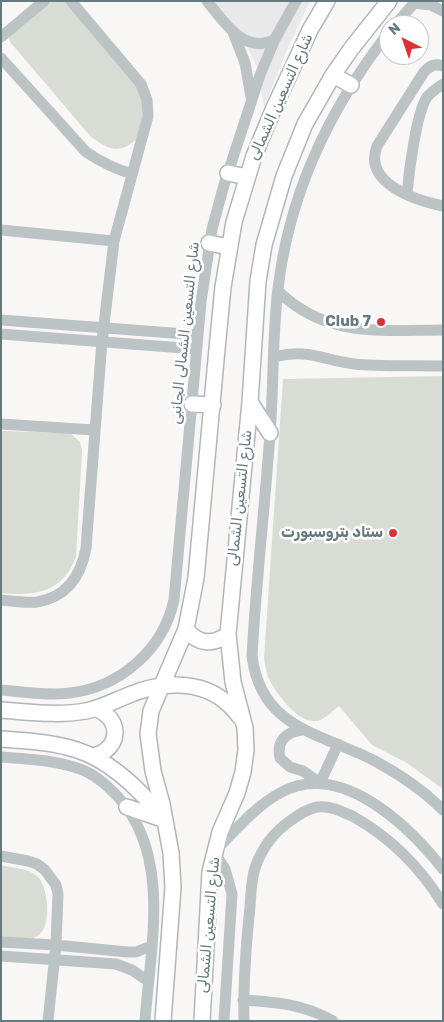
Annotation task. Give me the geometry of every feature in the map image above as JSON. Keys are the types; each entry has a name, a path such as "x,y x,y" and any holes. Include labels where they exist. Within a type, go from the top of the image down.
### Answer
{"main road":[{"name":"شارع التسعين الشمالى","path":"163,1021 173,887 171,853 162,804 153,771 148,734 150,713 186,629 196,578 217,349 229,247 234,222 254,156 292,67 310,30 328,1"},
{"name":"شارع التسعين الشمالى","path":"202,1021 208,896 214,852 220,832 237,793 243,772 246,750 245,728 233,682 228,634 250,402 258,281 273,210 305,124 333,75 356,42 389,1"},
{"path":"333,75 351,85"},
{"path":"228,173 247,177"},
{"path":"209,243 229,247"},
{"path":"250,402 270,433"},
{"path":"192,404 212,405"},
{"path":"186,629 198,640 205,642 214,642 228,634"},
{"path":"1,710 57,713 84,711 97,709 129,694 161,685 182,684 215,695 227,702 243,720"},
{"path":"93,756 105,751 110,746 115,734 109,716 97,709"},
{"path":"1,740 44,743 77,749 93,756 130,783 153,805 165,820"},
{"path":"127,807 165,820"}],"street":[{"path":"1,37 44,1"},
{"path":"1,600 35,602 51,598 65,590 76,578 83,564 86,548 102,341 114,241 148,116 147,100 141,84 71,1"},
{"path":"207,1 233,32 252,44 260,45 275,39"},
{"name":"شارع التسعين الشمالى الجانبى","path":"1,690 51,694 70,693 89,690 107,683 131,668 152,648 160,637 171,613 196,349 209,243 217,207 260,75 275,39 296,1"},
{"path":"404,15 415,2 430,5 443,11"},
{"path":"233,32 245,63 251,103"},
{"path":"379,46 351,85 324,133 300,190 288,232 278,291 270,433 252,656 254,674 262,691 288,720 302,730 338,744 399,775 443,810"},
{"path":"1,58 86,152 107,165 132,174"},
{"path":"443,66 437,64 427,68 377,146 374,154 376,171 381,178 418,200 443,206"},
{"path":"407,194 411,160 424,103 430,94 443,84"},
{"path":"1,230 114,241"},
{"path":"278,291 292,304 310,315 352,329 443,330"},
{"path":"1,320 198,335"},
{"path":"1,334 196,349"},
{"path":"274,357 298,353 365,365 443,366"},
{"path":"1,424 95,430"},
{"path":"302,730 288,733 283,738 280,744 280,758 290,767 303,771 320,783"},
{"path":"320,783 338,744"},
{"path":"1,757 52,762 80,769 97,778 114,792 127,807 142,834 152,866 153,901 145,1021"},
{"path":"224,1021 232,894 225,869 214,852 256,811 280,792 300,784 320,783 342,787 377,806 421,842 443,869"},
{"path":"244,1021 243,1000 246,944 255,868 265,845 285,824 307,811 318,807 327,807 343,812 386,838 401,850 420,872 443,904"},
{"path":"1,856 37,864 51,877 58,894 56,945 48,1021"},
{"path":"1,942 127,952 136,952 151,946"},
{"path":"1,956 116,964 132,970 148,982"},
{"path":"243,1000 306,1008 333,1021"}],"shaded area":[{"path":"51,1 65,1 70,5 143,94 143,112 138,138 125,147 120,149 109,148 91,137 10,42 8,35"},
{"path":"212,1 310,1 286,52 264,107 257,67 244,40"},
{"path":"443,376 443,789 407,763 372,745 339,706 316,721 299,716 280,697 271,683 267,675 264,658 283,379"},
{"path":"1,431 70,433 80,442 82,450 76,557 63,578 46,590 26,594 1,593"},
{"path":"1,865 30,872 38,877 41,882 46,897 47,915 46,923 39,935 21,939 1,937"}],"place":[{"name":"Club 7","path":"381,322"},
{"name":"ستاد بتروسبورت","path":"393,533"}]}
